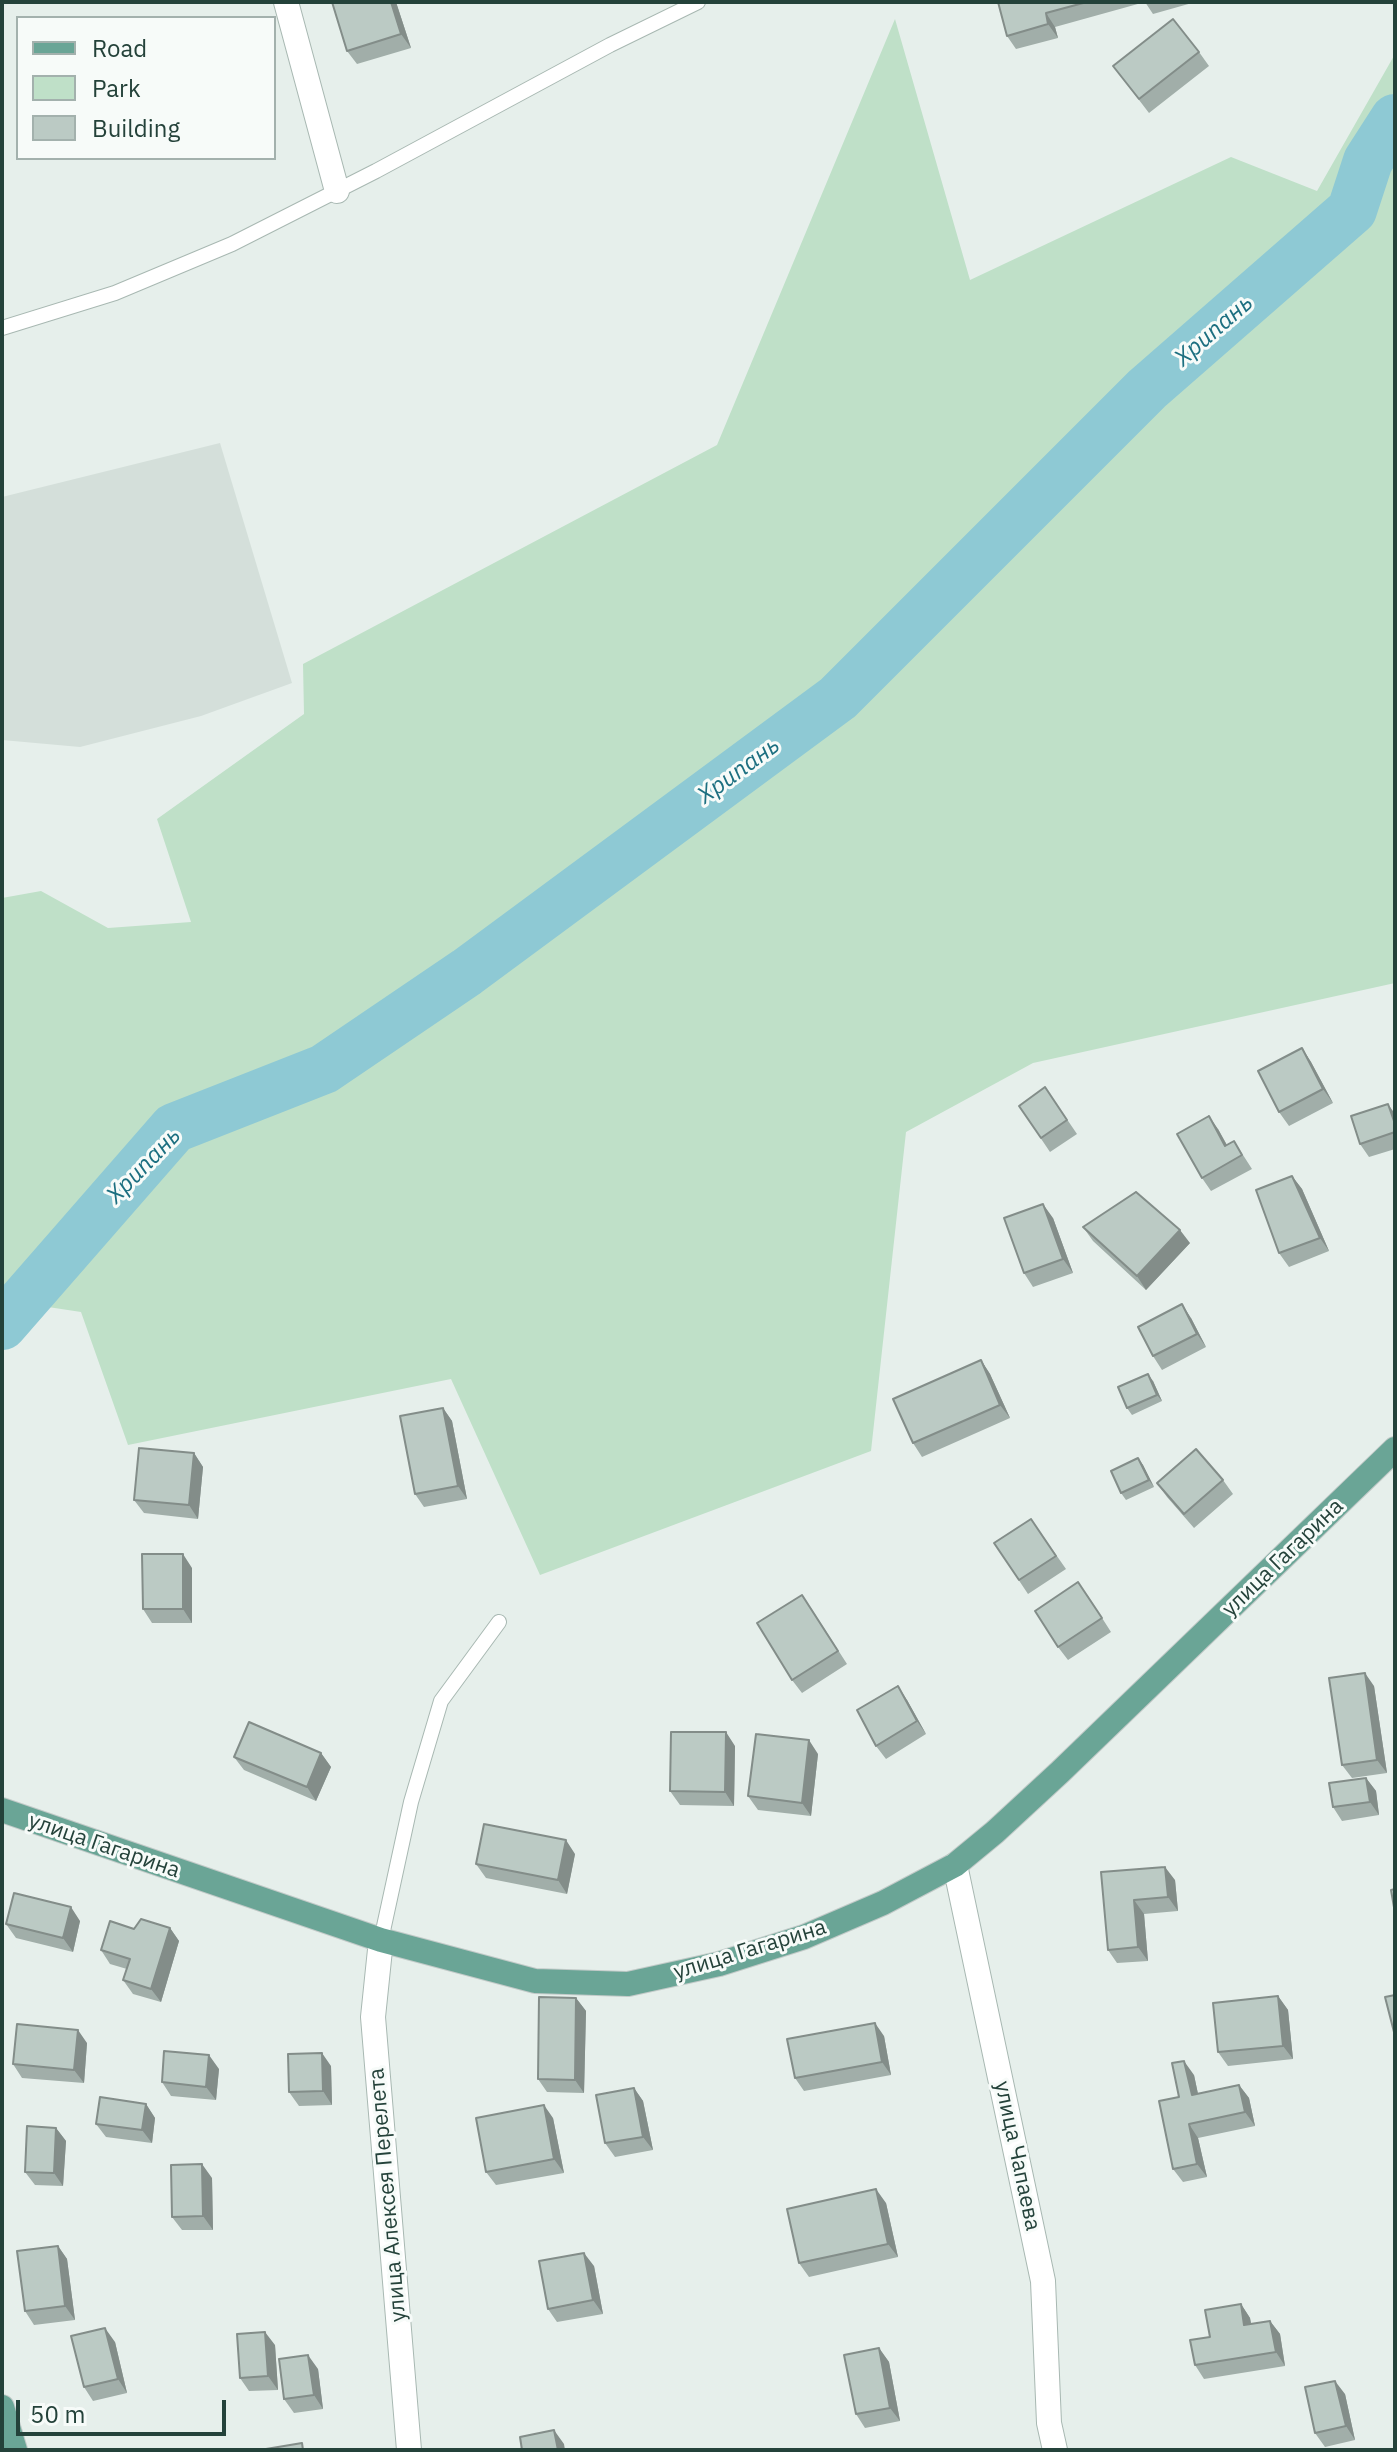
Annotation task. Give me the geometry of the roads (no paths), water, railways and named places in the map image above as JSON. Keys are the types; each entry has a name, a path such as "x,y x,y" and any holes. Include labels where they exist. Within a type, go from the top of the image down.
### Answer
{"main road":[{"name":"улица Гагарина","path":"2,1810 381,1940 535,1981 628,1984 719,1964 804,1937 883,1903 955,1865 1060,1772 1395,1449"},
{"path":"2,2407 15,2450"}],"street":[{"path":"286,2 337,191"},
{"name":"улица Чапаева","path":"955,1865 1043,2281 1049,2423 1055,2450"},
{"name":"улица Алексея Перелета","path":"381,1940 373,2017 409,2450"}],"lane":[{"path":"2,328 115,293 232,244 698,2"},
{"path":"381,1940 411,1802 441,1701 499,1622"}],"waterway":[{"name":"Хрипань","path":"2,1325 174,1128 324,1069 467,972 838,698 1147,389 1352,210 1368,161 1395,119"}]}
